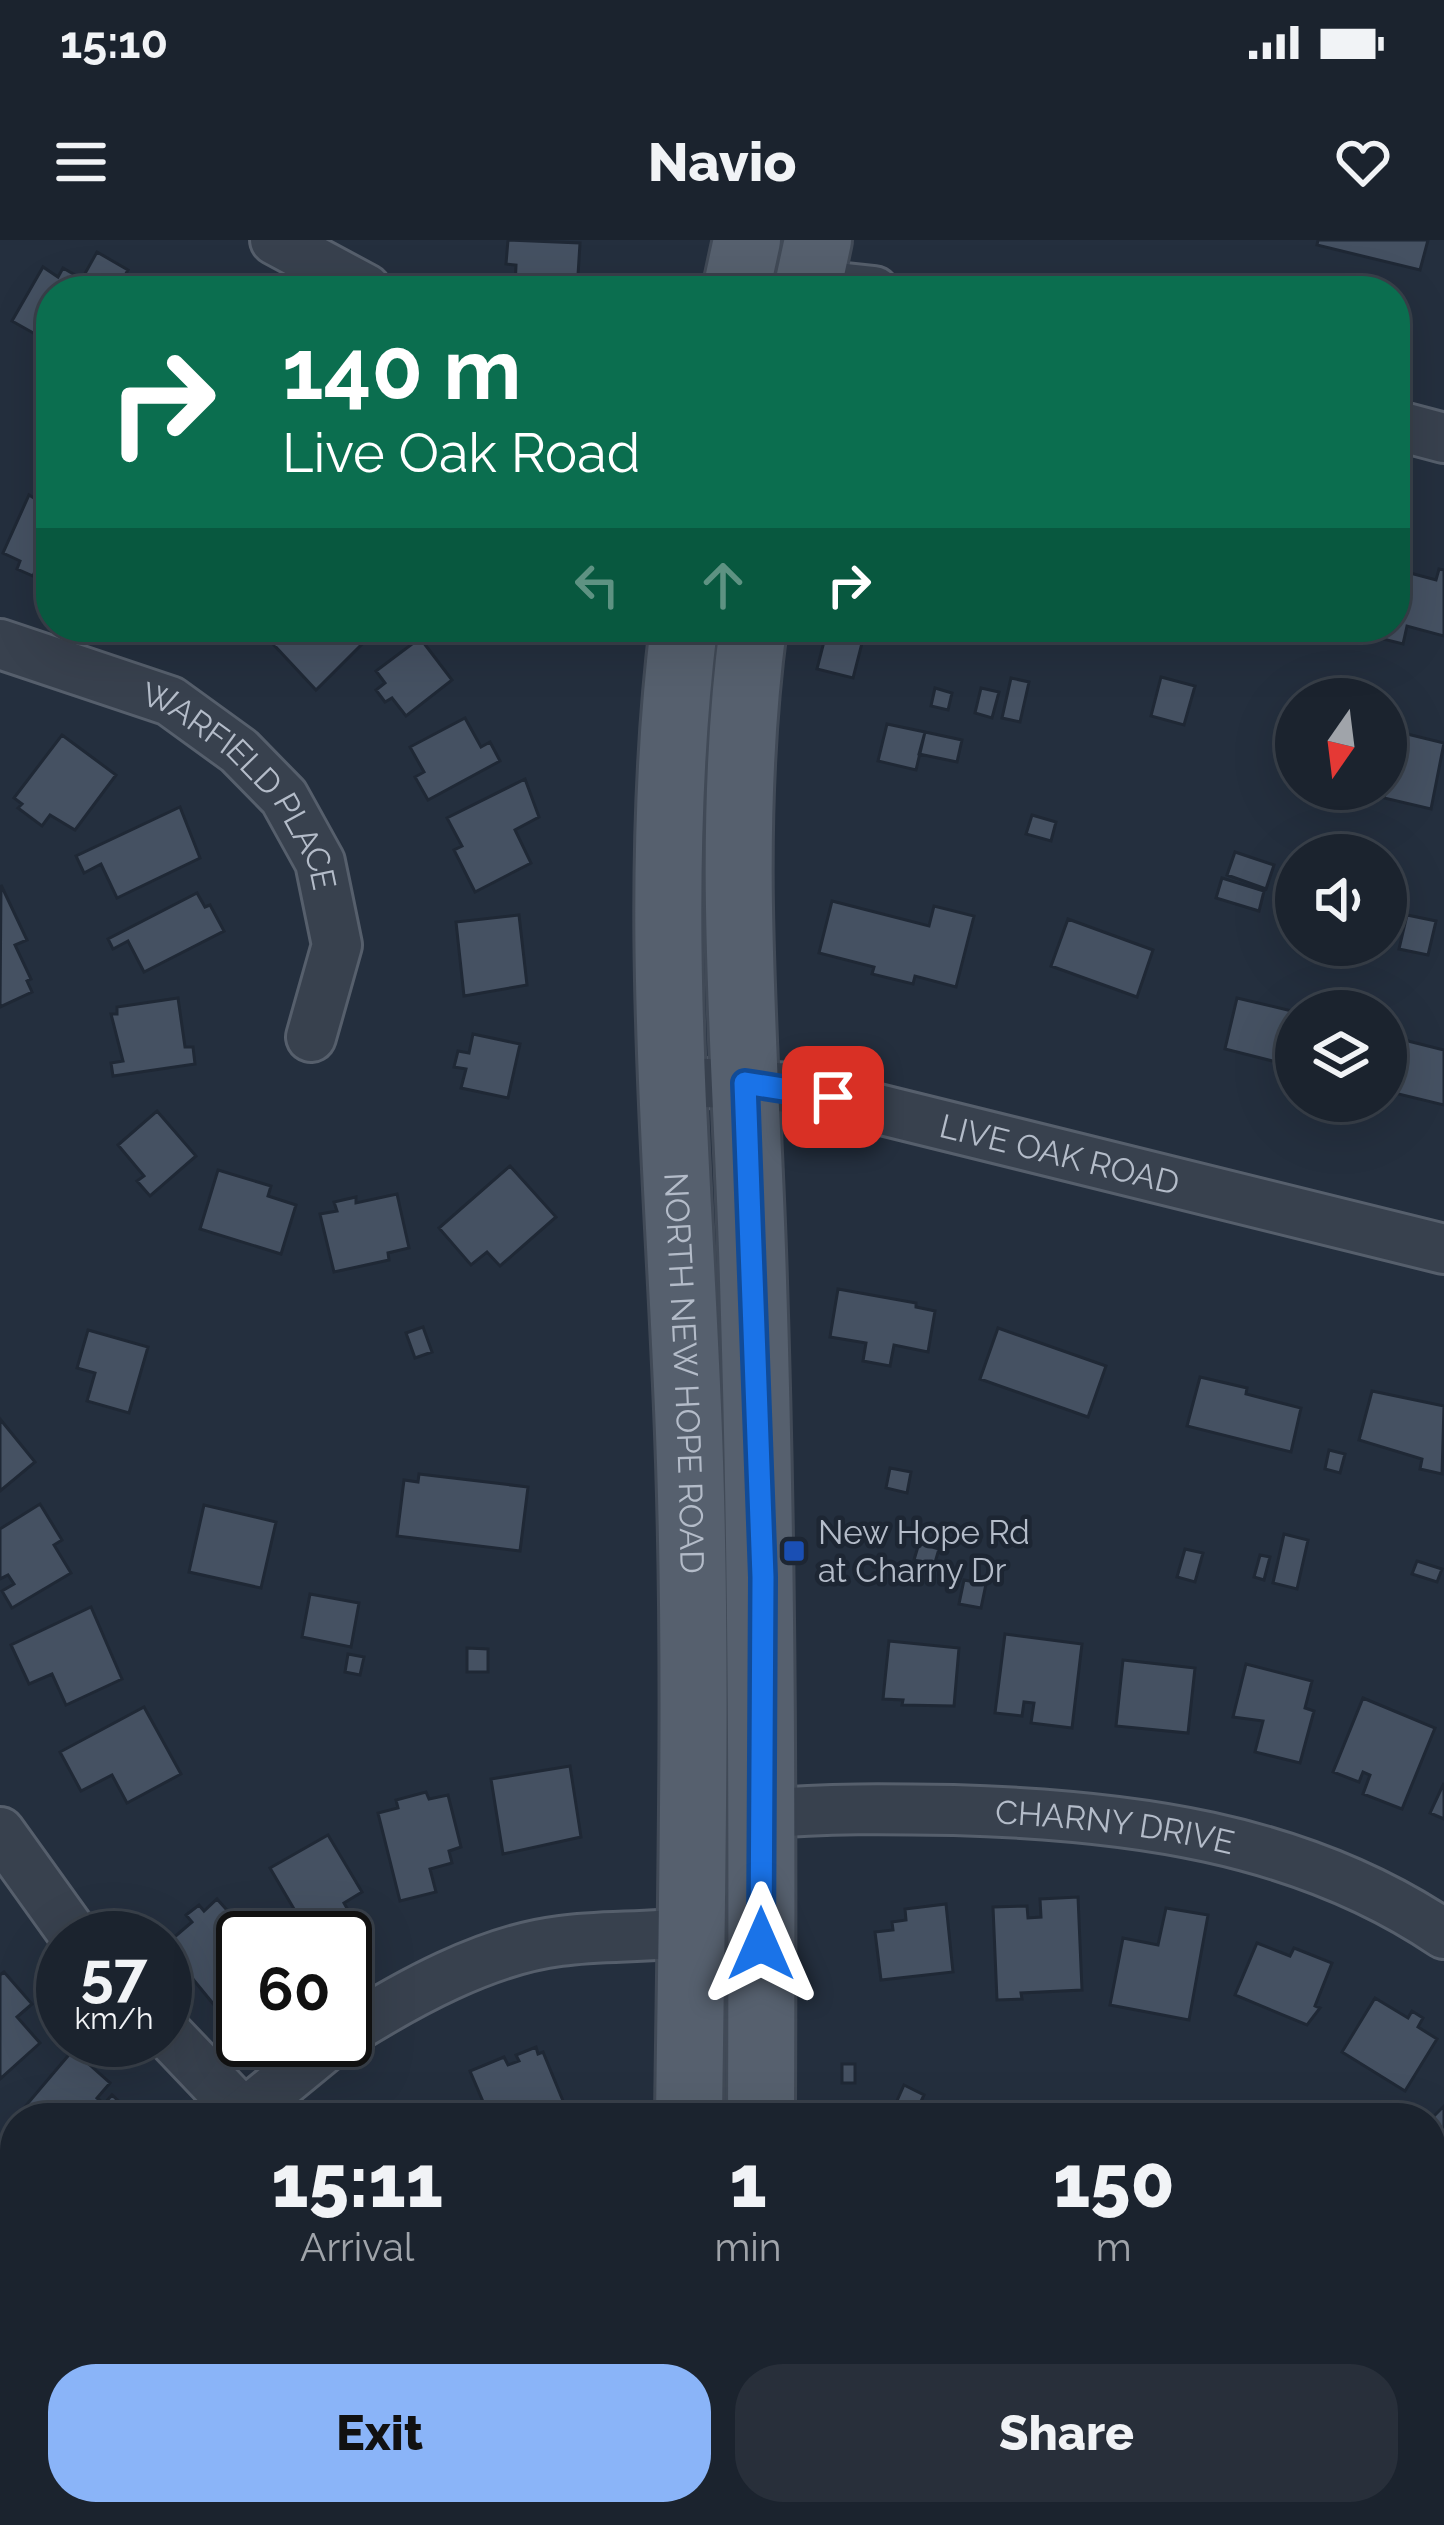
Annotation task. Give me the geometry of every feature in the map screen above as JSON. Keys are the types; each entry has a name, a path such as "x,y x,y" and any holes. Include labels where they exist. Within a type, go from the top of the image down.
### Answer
{"main road":[{"path":"739,276 747,240"},
{"name":"NORTH NEW HOPE ROAD","path":"683,642 667,834 672,1081 689,1435 689,2103"},
{"path":"751,642 739,859 763,1577 760,2103"}],"street":[{"path":"275,240 342,276"},
{"path":"1410,429 1444,438"},
{"name":"WARFIELD PLACE","path":"2,648 170,700 239,751 284,797 320,862 337,945 310,1037"},
{"name":"LIVE OAK ROAD","path":"672,1081 793,1088 1444,1249"},
{"name":"CHARNY DRIVE","path":"762,1814 821,1808 1038,1813 1232,1840 1329,1871 1444,1934"},
{"path":"0,1832 57,1911"},
{"path":"372,2016 402,1997 484,1962 556,1941 691,1932"},
{"path":"192,2061 230,2103"},
{"path":"256,2103 301,2067"}],"building":[{"path":"508,240 580,243 578,276 516,276 516,265 506,264"},
{"path":"1318,240 1428,240 1420,270 1317,245"},
{"path":"97,252 128,270 125,276 84,276"},
{"path":"36,279 36,335 12,321"},
{"path":"36,494 33,576 17,569 20,561 3,553 29,495 34,498"},
{"path":"1439,569 1444,570 1444,636 1410,627 1410,573 1436,580"},
{"path":"277,642 364,642 316,690 274,645"},
{"path":"415,642 423,642 452,680 406,716 392,698 385,702 376,690 385,683 376,671"},
{"path":"824,642 862,643 853,678 817,669"},
{"path":"1161,677 1195,686 1184,725 1151,716"},
{"path":"1011,678 1029,682 1020,722 1002,718"},
{"path":"935,688 952,693 948,710 931,706"},
{"path":"981,688 999,692 992,718 975,713"},
{"path":"465,718 481,747 490,742 500,761 428,800 415,777 424,772 410,747"},
{"path":"887,724 925,732 916,770 878,761"},
{"path":"925,732 962,740 957,762 919,754"},
{"path":"1407,734 1444,743 1431,809 1407,803"},
{"path":"62,735 116,775 75,830 50,815 42,826 18,808 22,804 14,798"},
{"path":"525,779 539,817 515,830 531,863 475,892 454,850 462,846 447,818"},
{"path":"180,807 200,858 117,898 101,864 84,873 76,856"},
{"path":"1032,815 1056,822 1051,841 1026,834"},
{"path":"1235,852 1274,865 1266,889 1227,875"},
{"path":"1222,878 1264,891 1259,911 1216,898"},
{"path":"1,885 27,940 15,945 32,992 0,1007"},
{"path":"197,893 205,907 210,905 224,931 144,972 128,941 113,949 108,939"},
{"path":"832,901 929,926 934,906 974,916 956,987 915,976 913,984 872,974 874,967 819,953"},
{"path":"519,915 527,985 464,996 456,922"},
{"path":"1407,915 1436,921 1428,955 1407,951"},
{"path":"1068,919 1153,950 1137,997 1051,966"},
{"path":"178,998 185,1047 193,1047 195,1064 113,1076 111,1063 123,1061 111,1014 117,1014 117,1007"},
{"path":"1237,998 1275,1007 1275,1062 1225,1049"},
{"path":"473,1034 520,1044 508,1098 461,1088 466,1069 454,1067 458,1051 469,1053"},
{"path":"1407,1041 1444,1050 1444,1105 1407,1096"},
{"path":"157,1111 196,1156 150,1196 137,1181 144,1176 118,1145"},
{"path":"510,1166 556,1217 500,1266 487,1252 471,1265 439,1228"},
{"path":"218,1170 271,1186 268,1196 296,1205 281,1254 200,1229"},
{"path":"397,1194 409,1248 388,1253 389,1260 334,1272 320,1214 337,1211 334,1202 356,1197 356,1203"},
{"path":"838,1289 935,1311 928,1352 894,1345 890,1366 863,1361 866,1343 830,1337"},
{"path":"423,1327 432,1352 415,1358 406,1333"},
{"path":"998,1328 1106,1366 1088,1417 980,1379"},
{"path":"88,1330 148,1347 129,1413 87,1401 95,1373 77,1368"},
{"path":"1200,1377 1301,1408 1291,1452 1187,1426"},
{"path":"1372,1391 1444,1406 1442,1474 1420,1469 1422,1459 1359,1440"},
{"path":"0,1419 35,1462 0,1491"},
{"path":"1329,1450 1345,1454 1340,1473 1325,1469"},
{"path":"890,1468 911,1472 907,1493 886,1488"},
{"path":"419,1474 528,1487 520,1551 397,1536 404,1480 418,1482"},
{"path":"40,1504 62,1540 54,1545 71,1573 12,1608 2,1591 14,1584 8,1575 0,1579 0,1529"},
{"path":"204,1505 276,1522 261,1588 189,1572"},
{"path":"1284,1534 1308,1540 1297,1589 1273,1583"},
{"path":"919,1543 939,1549 934,1566 914,1560"},
{"path":"1185,1549 1203,1553 1195,1582 1177,1577"},
{"path":"1260,1555 1270,1557 1264,1580 1254,1577"},
{"path":"1417,1561 1442,1569 1437,1582 1412,1574"},
{"path":"964,1580 986,1584 981,1608 959,1604"},
{"path":"310,1594 359,1603 351,1647 302,1637"},
{"path":"91,1607 122,1679 66,1705 52,1674 29,1684 11,1645"},
{"path":"1005,1634 1082,1644 1072,1728 1031,1723 1034,1703 1024,1702 1022,1716 995,1713"},
{"path":"889,1641 959,1648 954,1706 902,1705 903,1700 883,1699"},
{"path":"467,1648 488,1649 488,1672 467,1672"},
{"path":"348,1654 364,1657 360,1675 345,1672"},
{"path":"1123,1660 1195,1668 1188,1733 1116,1726"},
{"path":"1246,1664 1312,1681 1305,1708 1314,1711 1300,1763 1255,1752 1263,1721 1233,1717"},
{"path":"1363,1698 1435,1728 1402,1809 1363,1794 1370,1775 1363,1772 1359,1782 1333,1772"},
{"path":"144,1707 181,1774 127,1803 112,1775 81,1791 60,1752"},
{"path":"570,1766 581,1837 503,1854 491,1779"},
{"path":"1444,1783 1444,1819 1430,1813"},
{"path":"426,1792 429,1799 448,1795 461,1847 449,1851 452,1863 430,1869 436,1892 400,1901 378,1813 398,1808 396,1800"},
{"path":"328,1835 362,1892 344,1903 349,1911 295,1911 270,1868"},
{"path":"1078,1897 1082,1990 1021,1993 1022,1999 997,2000 993,1907 1027,1906 1028,1918 1041,1917 1040,1899"},
{"path":"217,1899 228,1911 216,1911 215,2006 192,1978 191,1911 199,1905 204,1911"},
{"path":"946,1904 953,1972 881,1980 875,1932 893,1930 892,1922 906,1920 905,1909"},
{"path":"1166,1908 1208,1915 1189,2020 1110,2005 1123,1938 1158,1945"},
{"path":"1257,1943 1290,1956 1294,1948 1332,1963 1315,2006 1320,2008 1307,2025 1235,1995"},
{"path":"4,1972 32,2004 17,2017 36,2038 36,2047 0,2079 0,1975"},
{"path":"1375,1998 1408,2018 1412,2011 1423,2018 1418,2027 1437,2039 1405,2091 1342,2052"},
{"path":"536,2047 538,2054 543,2052 564,2103 484,2103 470,2071 504,2057 508,2065 519,2061 516,2055"},
{"path":"842,2064 855,2064 855,2083 842,2083"},
{"path":"59,2067 92,2067 110,2083 97,2098 103,2103 28,2103"},
{"path":"904,2085 924,2095 920,2103 896,2103"}],"place":[{"name":"New Hope Rd at Charny Dr","path":"794,1551"}],"route":[{"path":"761,1944 763,1577 745,1083 833,1097"}]}
